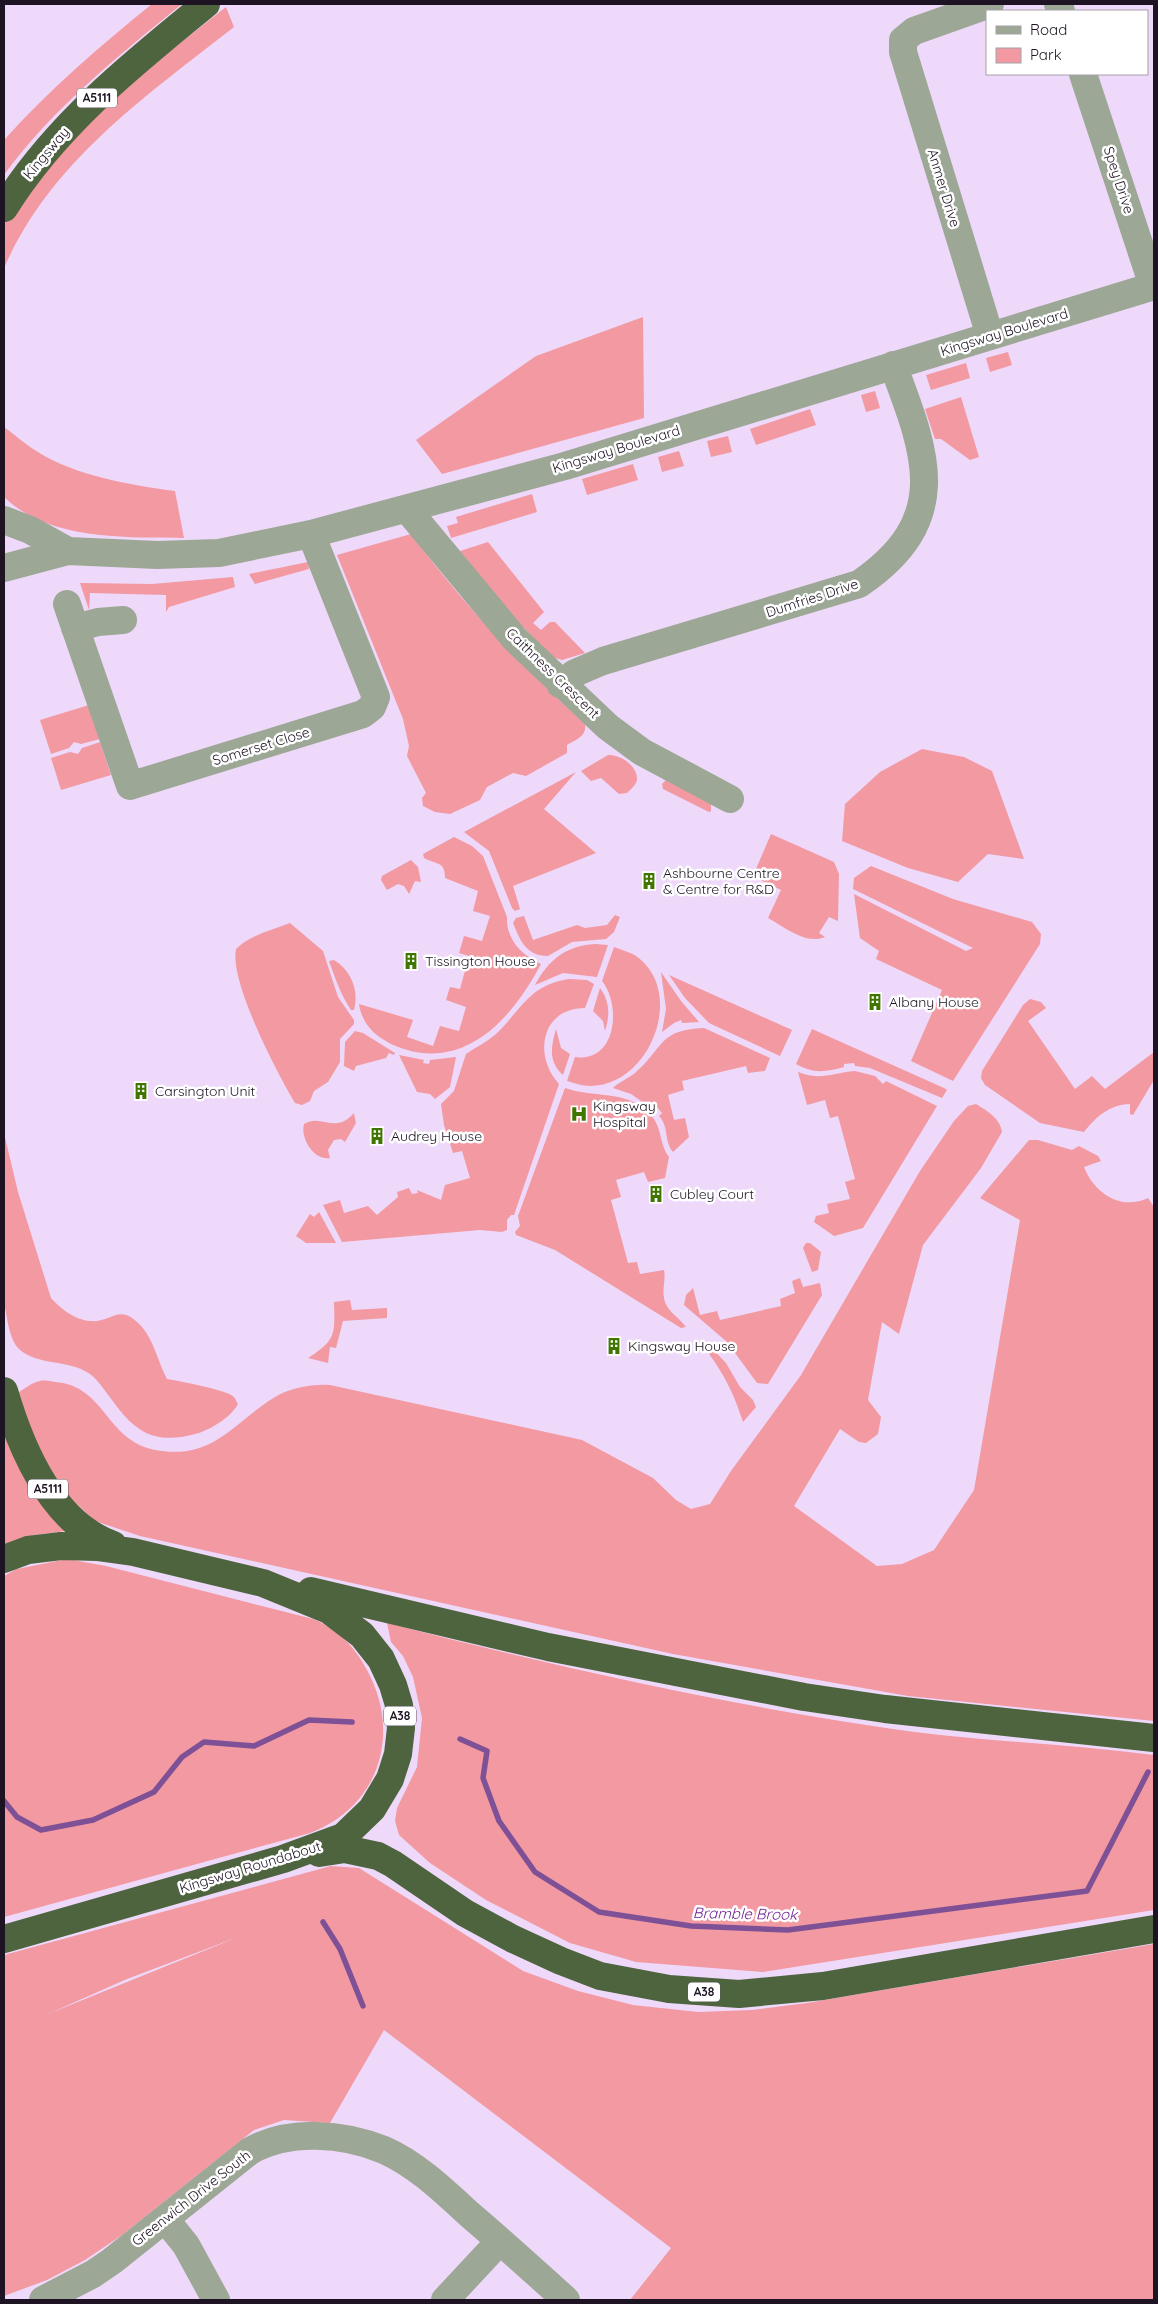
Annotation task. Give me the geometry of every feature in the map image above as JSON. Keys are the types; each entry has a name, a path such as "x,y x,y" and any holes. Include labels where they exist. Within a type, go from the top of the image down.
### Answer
{"highway":[{"name":"Kingsway","path":"4,208 46,148 82,111 206,4"},
{"name":"A5111","path":"4,1391 25,1446 50,1494 62,1510 86,1531 108,1543 133,1552"},
{"name":"Kingsway Roundabout","path":"4,1559 28,1550 61,1546 97,1547 133,1552 262,1583 329,1610 362,1635 382,1660 399,1705 401,1728 398,1754 390,1779 372,1809 343,1837 283,1859 5,1938"},
{"name":"A38","path":"262,1583 326,1594 548,1647 804,1697 885,1710 1154,1738"},
{"name":"A38","path":"283,1859 345,1849 378,1856 393,1864 465,1913 513,1939 561,1961 600,1976 669,1989 706,1993 739,1994 823,1986 1154,1929"}],"street":[{"name":"Anmer Drive","path":"990,4 914,31 903,40 909,71 990,336"},
{"name":"Spey Drive","path":"1083,75 1154,286"},
{"name":"Kingsway Boulevard","path":"68,551 157,555 219,553 311,534 391,511 407,510 565,466 1154,286"},
{"name":"Dumfries Drive","path":"560,684 575,673 603,661 859,584 888,561 903,545 918,518 924,493 925,470 908,406 893,365"},
{"name":"Caithness Crescent","path":"407,510 515,639 560,684 608,727 642,752 730,799"},
{"path":"4,520 30,530 68,551"},
{"name":"Somerset Close","path":"122,620 71,616 130,786 363,714 372,707 376,697 311,534"},
{"path":"4,568 68,551"},
{"name":"Greenwich Drive South","path":"43,2300 93,2274 232,2165 261,2145 294,2137 324,2137 365,2144 401,2159 440,2188 566,2300"},
{"path":"165,2219 186,2245 216,2300"},
{"path":"445,2300 500,2241"}],"green space":[{"path":"152,4 182,4 110,63 65,105 43,127 4,175 4,140 75,69"},
{"path":"226,7 234,27 135,106 74,163 47,195 24,230 4,268 4,224 61,148 151,66"},
{"path":"643,317 644,418 442,474 416,440 536,356"},
{"path":"1008,352 1012,365 990,372 986,358"},
{"path":"966,363 970,378 931,390 926,375"},
{"path":"875,391 880,408 866,412 861,395"},
{"path":"961,397 979,457 970,460 941,439 935,439 925,409"},
{"path":"810,409 816,425 756,445 750,429"},
{"path":"4,427 34,449 68,467 123,483 175,491 184,538 89,534 43,522 23,511 4,497"},
{"path":"728,436 732,452 711,457 707,441"},
{"path":"679,451 684,466 662,472 658,457"},
{"path":"633,464 638,480 587,495 582,479"},
{"path":"532,494 537,512 451,538 447,526 458,523 456,517"},
{"path":"411,534 493,634 585,724 583,734 567,745 567,753 526,776 513,773 487,787 480,800 450,814 435,812 423,806 422,798 426,793 407,756 409,746 403,719 337,555"},
{"path":"488,542 544,612 533,623 541,630 550,622 555,622 585,653 562,660 552,657 503,606 460,551"},
{"path":"308,562 309,569 255,584 249,574"},
{"path":"233,577 235,587 169,607 166,612 166,595 90,593 89,610 80,583 152,584"},
{"path":"89,705 100,739 81,744 74,742 69,748 51,754 40,720"},
{"path":"100,742 111,775 61,790 51,758 70,752 78,754 82,748"},
{"path":"922,749 964,757 992,771 1024,859 988,854 958,882 908,868 842,841 845,804 880,772"},
{"path":"608,755 623,759 635,770 637,780 627,793 619,794 601,778 591,781 581,771"},
{"path":"576,772 544,809 596,853 513,886 520,909 515,911 512,908 489,851 464,832"},
{"path":"666,780 711,804 711,811 709,812 663,789 662,784"},
{"path":"771,834 834,862 839,874 838,921 829,917 819,933 825,937 810,939 803,937 768,918 781,890 753,876"},
{"path":"454,837 472,846 483,856 507,917 507,925 512,939 521,951 541,964 515,1005 499,1023 481,1037 461,1048 440,1053 416,1052 391,1044 374,1033 366,1023 359,1004 413,1020 407,1037 433,1046 440,1026 459,1031 466,1007 446,1000 450,987 460,989 469,956 459,953 464,936 482,941 490,916 473,911 478,891 445,878 442,866 424,858 423,854"},
{"path":"411,860 418,867 421,882 415,881 409,894 404,886 398,884 387,890 381,880 382,876"},
{"path":"871,866 953,899 1032,922 1041,934 1040,944 953,1081 911,1061 942,990 876,959 879,951 860,938 854,894 966,951 973,948 853,889 854,878"},
{"path":"615,915 620,917 614,932 606,939 572,942 548,956 529,950 521,941 513,923 516,918 524,916 533,940 577,925 585,928 607,925"},
{"path":"290,923 323,951 338,997 354,1020 354,1024 340,1039 340,1062 328,1082 314,1091 310,1101 302,1105 295,1103 256,1027 240,982 236,964 236,949 242,944 262,933"},
{"path":"595,944 608,945 597,977 563,973 535,985 546,968 559,956 575,948"},
{"path":"614,947 636,956 651,972 659,992 660,1013 655,1034 644,1054 630,1071 611,1082 590,1086 567,1081 575,1057 589,1056 599,1051 607,1042 611,1031 613,1018 612,1004 602,981"},
{"path":"334,960 345,970 353,982 356,996 354,1010 351,1010 347,1004 336,980 329,961"},
{"path":"661,972 681,1001 699,1022 682,1023 681,1020 662,1032 666,1009"},
{"path":"669,975 792,1030 780,1056 709,1023 685,998"},
{"path":"569,979 587,980 594,984 585,1008 570,1010 559,1016 551,1025 546,1036 544,1048 546,1060 551,1073 559,1084 514,1215 511,1215 507,1220 507,1230 502,1232 480,1230 342,1242 323,1205 340,1200 344,1213 368,1206 377,1215 398,1197 397,1192 409,1188 412,1194 418,1193 417,1190 441,1200 445,1185 470,1178 462,1151 453,1153 444,1125 441,1104 454,1091 466,1054 496,1034 535,992 555,982"},
{"path":"600,988 606,998 608,1009 605,1031 603,1021 593,1011"},
{"path":"1030,999 1041,1002 1046,1008 1028,1021 1075,1089 1092,1076 1105,1089 1154,1052 1154,1080 1133,1115 1130,1114 1130,1104 1110,1109 1099,1116 1084,1132 1040,1123 985,1085 981,1078 982,1071 1023,1005"},
{"path":"704,1028 770,1058 765,1071 748,1073 746,1066 682,1081 684,1090 668,1095 674,1120 685,1118 689,1137 673,1152 668,1144 664,1124 659,1116 662,1113 657,1107 654,1110 631,1094 613,1088 645,1064 670,1036 689,1029"},
{"path":"556,1029 561,1048 570,1054 563,1075 555,1065 552,1054"},
{"path":"812,1029 947,1090 942,1098 870,1068 855,1066 854,1063 844,1064 844,1067 825,1071 814,1071 802,1067 796,1064"},
{"path":"355,1031 363,1033 395,1053 394,1055 389,1053 386,1058 356,1066 354,1071 344,1066 345,1042"},
{"path":"399,1055 424,1060 423,1063 429,1064 430,1060 456,1057 450,1087 435,1099 430,1094 417,1092"},
{"path":"855,1071 875,1076 883,1084 886,1081 937,1106 863,1228 834,1236 814,1222 816,1216 829,1213 827,1204 850,1199 845,1182 855,1179 838,1116 830,1118 825,1100 807,1105 798,1072 813,1076 826,1076"},
{"path":"565,1088 624,1098 645,1109 657,1124 664,1148 669,1157 665,1178 648,1182 644,1172 616,1180 621,1197 611,1200 628,1263 637,1262 640,1274 664,1270 665,1303 686,1327 681,1328 555,1250 516,1235 515,1232 520,1226 518,1216"},
{"path":"976,1104 996,1119 1002,1132 981,1168 923,1245 899,1334 882,1322 868,1400 881,1417 878,1434 866,1443 859,1442 840,1429 794,1506 877,1566 902,1564 934,1550 974,1490 1020,1220 980,1198 1029,1140 1038,1140 1072,1150 1079,1146 1098,1156 1101,1161 1084,1167 1094,1185 1102,1192 1119,1201 1138,1201 1148,1198 1154,1207 1154,1721 908,1696 673,1654 140,1536 95,1521 63,1491 29,1433 16,1394 31,1384 42,1381 72,1386 86,1394 97,1404 117,1428 129,1438 143,1446 162,1451 180,1452 196,1449 223,1436 261,1406 281,1394 301,1387 330,1385 582,1440 653,1478 676,1500 691,1509 710,1504 731,1471 801,1375 920,1171 954,1121 968,1106"},
{"path":"354,1113 356,1123 345,1142 341,1139 334,1140 328,1150 330,1158 319,1156 306,1142 303,1130 304,1124 310,1121 341,1122"},
{"path":"4,1133 18,1192 51,1298 68,1313 84,1320 98,1321 122,1314 134,1319 150,1339 167,1379 213,1389 234,1397 238,1404 226,1418 199,1433 171,1438 149,1434 130,1422 90,1374 73,1366 35,1358 19,1349 9,1327 4,1302"},
{"path":"319,1212 336,1243 306,1243 296,1236 310,1214 314,1217"},
{"path":"806,1243 810,1243 821,1252 818,1270 812,1272 803,1248"},
{"path":"800,1278 803,1287 820,1283 822,1295 768,1384 757,1383 727,1342 684,1305 686,1295 693,1288 700,1315 717,1311 720,1320 781,1306 780,1299 795,1293 792,1281"},
{"path":"350,1300 352,1310 387,1308 387,1318 343,1321 336,1348 330,1347 328,1363 308,1358 324,1346 332,1335 334,1329 334,1302"},
{"path":"702,1340 726,1363 740,1387 753,1400 756,1407 743,1422 731,1390 715,1362 701,1343"},
{"path":"4,1424 66,1531 34,1535 4,1544"},
{"path":"67,1559 106,1566 313,1619 331,1628 345,1640 357,1653 367,1670 377,1694 383,1719 383,1743 378,1766 368,1787 353,1806 334,1821 310,1833 4,1917 4,1576 17,1569"},
{"path":"387,1623 629,1681 812,1716 943,1735 1154,1755 1154,1910 763,1972 636,1962 570,1943 486,1900 430,1863 399,1835 395,1821 397,1808 417,1767 422,1718 413,1677 403,1656 391,1642"},
{"path":"331,1866 359,1868 523,1971 578,1991 633,2005 698,2012 752,2010 807,2003 1154,1944 1154,2300 630,2300 671,2248 384,2030 330,2123 284,2120 254,2130 122,2235 85,2260 47,2280 4,2296 4,1955","holes":["238,1937 48,2014 127,1979"]}],"waterway":[{"name":"Bramble Brook","path":"4,1801 17,1817 41,1830 93,1820 154,1792 182,1757 204,1742 254,1746 309,1720 352,1722"},
{"name":"Bramble Brook","path":"460,1739 487,1751 483,1778 499,1821 535,1872 599,1912 691,1926 788,1930 1087,1891 1148,1772"},
{"path":"323,1922 340,1949 363,2006"}],"place":[{"name":"Ashbourne Centre & Centre for R&D","path":"649,881"},
{"name":"Tissington House","path":"411,961"},
{"name":"Albany House","path":"875,1002"},
{"name":"Carsington Unit","path":"141,1091"},
{"name":"Kingsway Hospital","path":"579,1114"},
{"name":"Audrey House","path":"377,1136"},
{"name":"Cubley Court","path":"656,1194"},
{"name":"Kingsway House","path":"614,1346"}]}
